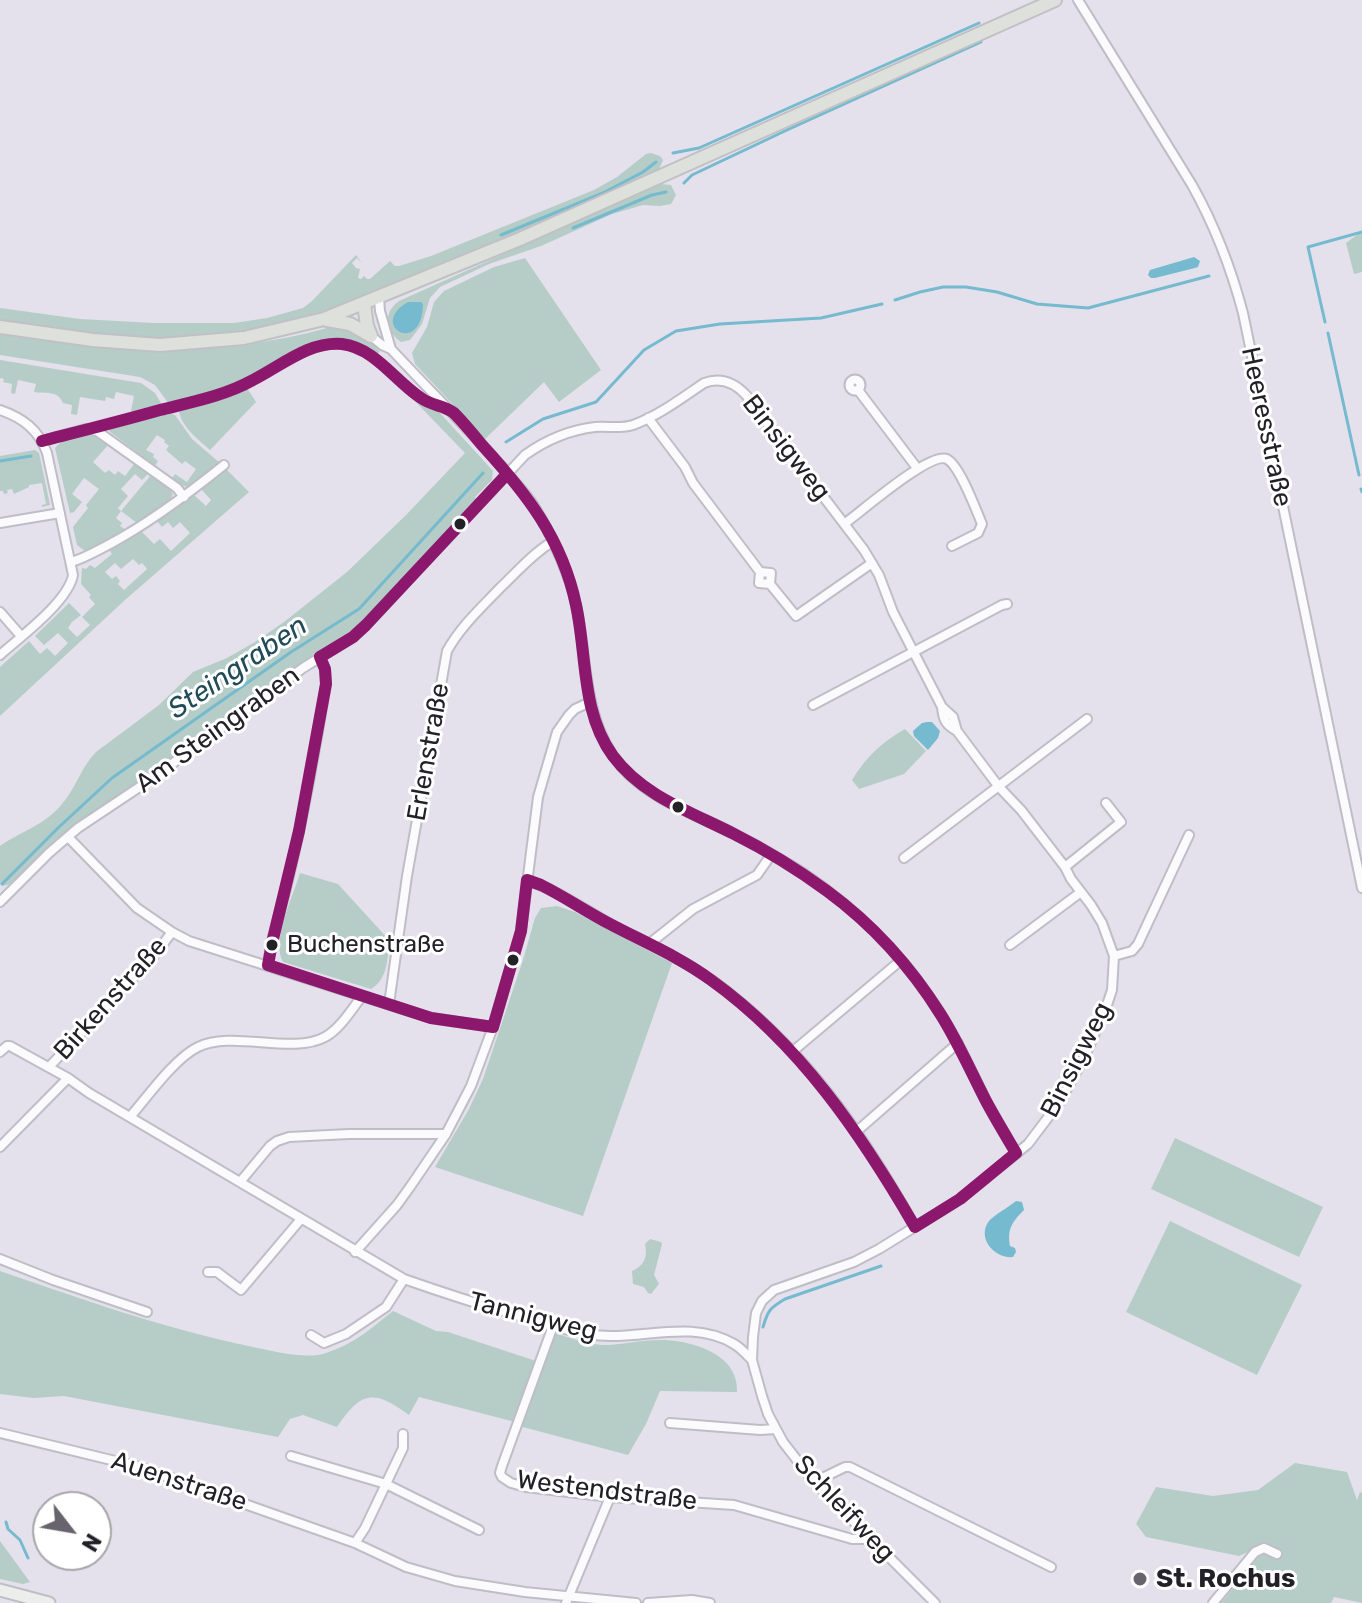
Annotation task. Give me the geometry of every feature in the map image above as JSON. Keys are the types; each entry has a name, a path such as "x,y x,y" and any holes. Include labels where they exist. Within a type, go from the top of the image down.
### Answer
{"main road":[{"path":"0,327 93,340 160,345 244,338 324,319 520,239 1054,0"},
{"path":"364,304 371,336"},
{"path":"324,319 350,324 371,336"}],"street":[{"name":"Heeresstraße","path":"1078,0 1192,185 1235,281 1362,888"},
{"path":"379,298 391,349"},
{"path":"371,336 391,349 485,447 534,506 567,573 576,603 590,702 609,751 636,781 673,805 733,833 802,873 857,914 934,1003 1016,1153"},
{"name":"Binsigweg","path":"507,474 525,455 557,437 582,429 628,426 648,418 713,380 739,387 872,563 893,612 942,707 943,720 957,731 1065,867 1102,923 1114,956 1112,990 1084,1058 1054,1111 1035,1136 960,1199 854,1262 774,1290 762,1301 756,1313"},
{"path":"858,390 917,468"},
{"path":"0,410 24,421 42,441 73,575 68,590 58,602 0,655"},
{"path":"648,418 760,572 771,573 770,584 796,616 872,563"},
{"path":"42,441 86,429 97,431 177,488 184,497"},
{"path":"844,524 917,468 940,457 949,460 961,477 982,524 978,533 952,546"},
{"path":"71,562 137,529 224,465"},
{"name":"Am Steingraben","path":"0,902 68,837 320,657 353,637 507,474"},
{"path":"0,523 60,513"},
{"name":"Erlenstraße","path":"389,1004 407,876 447,651 477,612 537,551 552,542"},
{"path":"813,705 1007,604"},
{"path":"0,612 21,636"},
{"path":"268,965 294,852 326,684 320,657"},
{"path":"355,1252 397,1205 446,1134 471,1086 493,1027 521,931 538,797 557,732 575,709 590,702"},
{"path":"904,858 1087,719"},
{"path":"1065,867 1121,822 1106,803"},
{"path":"1114,956 1132,951 1138,944 1189,835"},
{"path":"68,837 127,899 189,941 431,1018 493,1027"},
{"path":"649,944 693,909 757,875 771,855"},
{"path":"527,880 564,896 685,964 718,985 753,1014 830,1094 886,1175 915,1227"},
{"path":"1010,945 1081,892"},
{"name":"Birkenstraße","path":"49,1067 153,957 172,932"},
{"path":"792,1052 900,961"},
{"path":"130,1117 183,1057 199,1047 221,1042 309,1042 325,1037 362,996"},
{"path":"857,1131 958,1043"},
{"name":"Tannigweg","path":"0,1052 10,1046 49,1067 404,1279 459,1299 591,1335 614,1337 668,1332 721,1337 737,1345 752,1360"},
{"name":"Birkenstraße","path":"0,1147 68,1078"},
{"path":"240,1182 270,1146 289,1137 446,1134"},
{"path":"208,1272 217,1272 241,1290 301,1219"},
{"path":"0,1259 147,1312"},
{"path":"311,1335 324,1343 358,1327 386,1307 404,1279"},
{"name":"Schleifweg","path":"756,1313 752,1360 762,1396 776,1429 792,1455 814,1482 935,1603"},
{"name":"Westendstraße","path":"553,1326 502,1466 502,1477 526,1487 610,1497 734,1505 852,1539 868,1536"},
{"path":"670,1423 776,1429"},
{"name":"Auenstraße","path":"0,1433 140,1467 355,1543 406,1567 455,1581 567,1599 636,1603"},
{"path":"355,1543 403,1448 403,1434"},
{"path":"291,1456 386,1484 479,1530"},
{"path":"814,1482 850,1467 1051,1567"},
{"path":"567,1599 610,1497"},
{"path":"1213,1603 1255,1552 1264,1548 1277,1554"},
{"path":"2,1594 49,1603"},
{"path":"648,1603 692,1600 710,1603"}],"green space":[{"path":"651,153 663,160 655,173 530,229 371,294 290,323 258,331 156,339 0,321 0,308 80,319 154,323 234,323 267,318 303,308 356,255 362,263 357,258 352,263 360,269 358,278 364,276 370,279 390,261 399,266 431,256 594,190"},
{"path":"660,184 671,185 676,195 671,204 643,205 612,214 440,287 430,298 422,324 410,340 401,342 389,327 390,310 399,301"},
{"path":"1362,231 1362,272 1354,274 1346,243"},
{"path":"525,258 601,370 559,402 544,382 485,439 415,364 412,353 427,327 434,302 444,291 494,267"},
{"path":"327,328 356,333 380,352 377,354 355,343 326,340 299,349 239,383 172,404 155,385 140,377 0,355 0,332 83,344 164,349 245,344"},
{"path":"0,360 141,383 155,393 162,405 131,411 134,396 116,392 114,399 106,397 105,401 80,397 77,415 71,414 72,405 63,403 55,394 34,392 36,384 18,380 15,394 11,393 12,384 0,378"},
{"path":"247,388 256,402 210,450 183,423 179,411 227,398"},
{"path":"409,395 440,413 493,471 492,480 475,497 477,500 357,627 314,654 201,739 66,832 10,884 3,886 0,883 0,846 55,812 96,752 159,705 193,672 255,642 347,572 465,453"},
{"path":"168,413 175,415 192,439 220,463 187,487 172,479 175,474 187,482 196,469 185,461 182,464 166,450 169,446 165,440 157,435 146,450 154,454 158,461 155,466 109,431"},
{"path":"94,434 109,444 93,462 105,473 109,470 115,475 118,471 125,476 135,463 149,473 142,480 135,474 121,489 128,496 118,508 121,511 116,518 126,530 85,551 77,545 73,527 99,489 84,478 72,494 82,502 70,513 55,448 73,437"},
{"path":"35,450 39,453 50,505 42,507 46,504 42,483 29,485 14,494 12,489 4,494 0,491 0,456"},
{"path":"226,469 249,492 125,600 0,716 0,667 29,641 40,654 47,648 55,656 68,643 58,633 44,645 35,636 69,603 81,615 68,628 77,637 90,625 82,617 95,604 81,584 82,568 90,565 95,568 112,554 109,550 141,531 154,544 160,539 171,551 190,533 180,522 173,528 168,522 162,527 157,521 194,495 206,506 211,500 201,489","holes":["133,559 139,565 142,563 147,569 124,590 116,576 112,579 105,572 115,563 121,569"]},
{"path":"151,475 173,494 169,502 137,523 121,511"},
{"path":"905,729 926,751 904,774 859,789 852,780 863,764 882,745"},
{"path":"300,873 338,884 390,941 384,974 371,989 283,962 280,953 281,930"},
{"path":"557,906 575,912 672,963 583,1216 435,1167 483,1079 535,918 541,908"},
{"path":"1175,1138 1323,1207 1299,1257 1151,1189"},
{"path":"1170,1221 1302,1285 1257,1375 1126,1312"},
{"path":"650,1239 662,1244 654,1275 659,1284 651,1294 644,1287 633,1284 632,1271 644,1260 645,1244"},
{"path":"0,1271 157,1323 280,1353 309,1356 335,1350 393,1311 436,1331 448,1332 536,1361 515,1422 419,1397 409,1415 386,1401 369,1398 353,1406 337,1427 303,1415 290,1419 278,1437 64,1396 34,1398 0,1394"},
{"path":"554,1333 602,1345 649,1340 690,1344 723,1360 736,1379 737,1392 660,1391 628,1455 519,1426"},
{"path":"1295,1463 1347,1472 1357,1500 1362,1493 1362,1603 1334,1597 1331,1603 1221,1603 1259,1556 1276,1557 1280,1550 1264,1545 1239,1556 1146,1537 1136,1524 1156,1487 1213,1496 1258,1490"},
{"path":"0,1541 30,1582 23,1584 0,1579"}],"water":[{"path":"1194,257 1200,261 1198,267 1155,278 1148,275 1150,270"},
{"path":"408,302 423,304 420,320 414,330 400,332 394,327 393,320 397,311"},
{"path":"932,722 940,731 928,750 913,731 922,723"},
{"path":"1016,1201 1022,1202 1024,1210 1010,1230 1010,1246 1016,1252 1013,1257 1006,1257 989,1246 986,1228 991,1219"}],"waterway":[{"path":"673,153 699,148 979,23"},
{"path":"684,183 692,175 981,42"},
{"path":"501,235 603,193 656,162"},
{"path":"573,228 666,192"},
{"path":"1325,322 1308,247 1362,232"},
{"name":"Steingraben","path":"895,300 943,287 966,287 1037,304 1088,308 1209,276"},
{"name":"Steingraben","path":"506,442 543,419 596,402 644,350 676,331 720,324 821,318 882,304"},
{"path":"1328,333 1359,475"},
{"path":"0,461 31,456"},
{"name":"Steingraben","path":"2,884 112,778 291,652 359,609 483,473"},
{"path":"763,1327 770,1310 785,1299 881,1266"},
{"path":"6,1522 8,1529 20,1540 28,1558"}],"transit line":[{"path":"42,441 219,394 242,386 307,350 330,344 342,344 365,352 421,398 454,413 498,463 527,499 562,558 576,605 590,703 595,721 613,756 653,792 770,853 844,904 904,963 959,1046 1016,1153 960,1199 915,1227 873,1158 826,1093 773,1033 743,1005 687,964 541,885 527,880 521,931 493,1027 431,1018 268,965 299,831 326,684 320,657 353,637 366,625 507,474"}],"place":[{"name":"Buchenstraße","path":"272,945"},
{"name":"St. Rochus","path":"1140,1579"}]}
